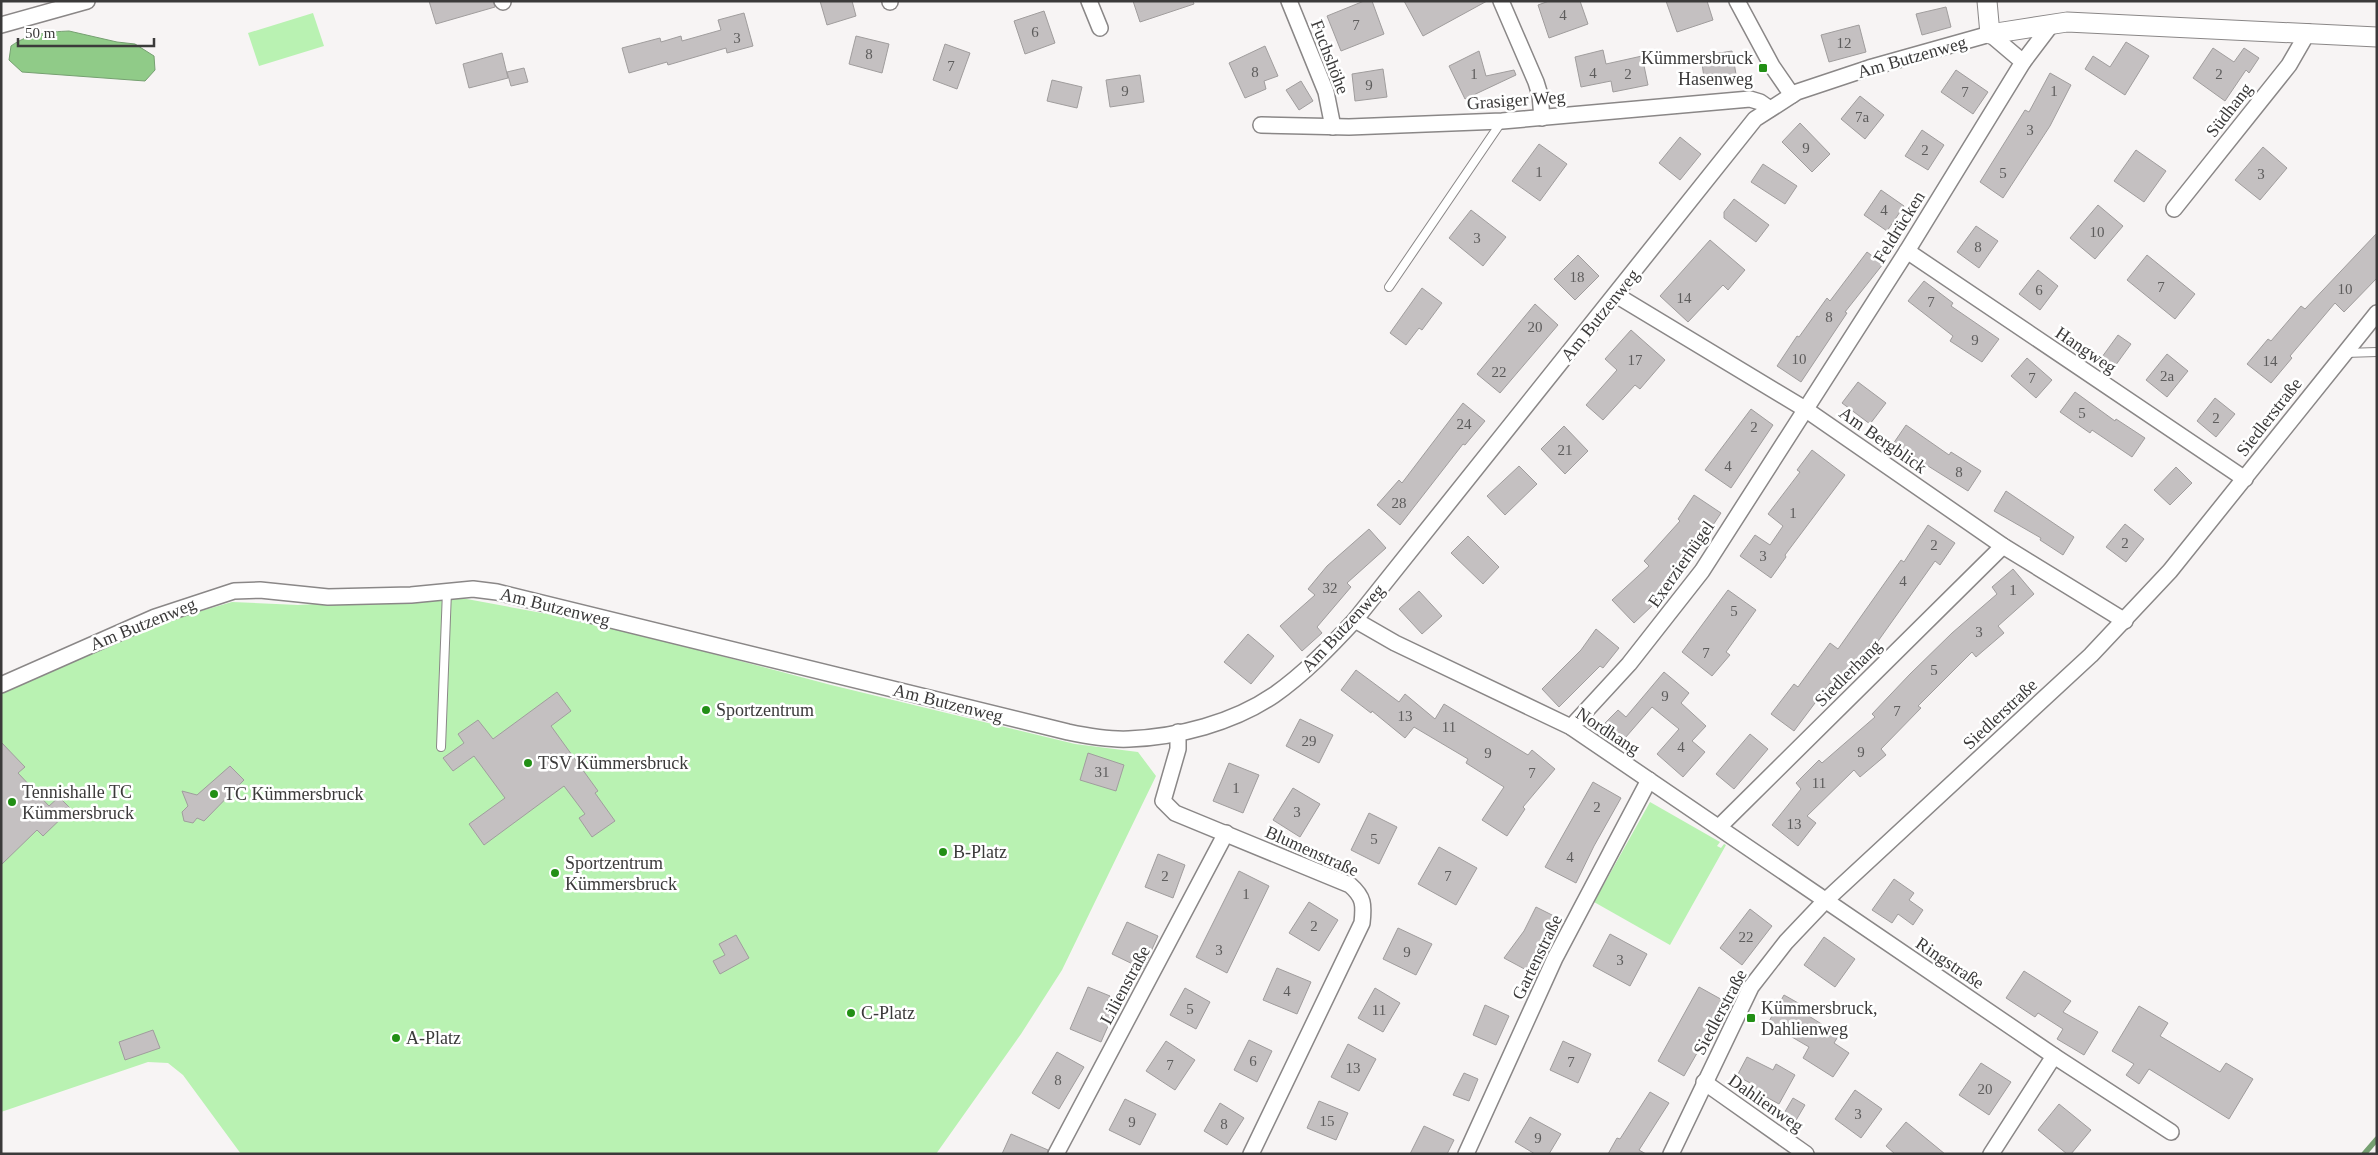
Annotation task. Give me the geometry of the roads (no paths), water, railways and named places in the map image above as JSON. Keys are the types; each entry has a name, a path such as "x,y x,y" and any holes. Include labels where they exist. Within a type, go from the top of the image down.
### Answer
{"street":[{"path":"1,24 87,1"},
{"path":"1089,1 1100,28"},
{"name":"Fuchshöhe","path":"1289,1 1326,92 1333,127"},
{"path":"1501,1 1536,82 1540,95 1542,118"},
{"path":"1737,1 1772,66 1792,95"},
{"path":"1987,1 1990,34 2023,62"},
{"name":"Am Butzenweg","path":"1,685 156,617 234,591 260,590 328,597 411,595 473,589 498,592 1068,732 1127,740 1178,732 1216,723 1273,696 1305,670 1355,620 1755,119 1792,95 1869,68 1990,34 2067,22 2308,32 2377,37"},
{"name":"Feldrücken","path":"1804,409 1907,251 2023,62 2051,25"},
{"name":"Südhang","path":"2174,209 2289,65 2308,32"},
{"name":"Grasiger Weg","path":"1261,125 1333,127 1502,121 1750,99 1760,102 1770,109"},
{"name":"Hangweg","path":"1907,251 2245,479"},
{"name":"Am Bergblick","path":"1616,295 1804,409 2003,546 2125,621"},
{"name":"Siedlerstraße","path":"1671,1154 1704,1082 1751,988 1786,942 1824,902 2091,655 2125,621 2170,571 2377,313"},
{"name":"Exerzierhügel","path":"1571,728 1663,623 1702,570 1804,409"},
{"name":"Siedlerhang","path":"1719,827 2003,546"},
{"name":"Nordhang","path":"1355,620 1395,643 1571,728 1719,827 1824,902"},
{"name":"Blumenstraße","path":"1178,732 1178,750 1163,801 1176,813 1350,885 1361,894 1364,905 1362,923 1251,1154"},
{"name":"Gartenstraße","path":"1466,1154 1555,958 1650,780"},
{"name":"Lilienstraße","path":"1056,1154 1226,833"},
{"name":"Ringstraße","path":"1824,902 2171,1132"},
{"path":"1991,1154 2054,1056"},
{"name":"Dahlienweg","path":"1704,1082 1806,1154"}],"lane":[{"path":"1389,287 1502,121"},
{"path":"2343,353 2377,352"},
{"path":"441,747 447,591"}],"waterway":[{"path":"2364,1154 2377,1139"}],"place":[{"name":"Kümmersbruck Hasenweg","path":"1763,68"},
{"name":"Sportzentrum","path":"706,710"},
{"name":"TSV Kümmersbruck","path":"528,763"},
{"name":"TC Kümmersbruck","path":"214,794"},
{"name":"Tennishalle TC Kümmersbruck","path":"12,802"},
{"name":"B-Platz","path":"943,852"},
{"name":"Sportzentrum Kümmersbruck","path":"555,873"},
{"name":"C-Platz","path":"851,1013"},
{"name":"Kümmersbruck, Dahlienweg","path":"1751,1018"},
{"name":"A-Platz","path":"396,1038"}]}
